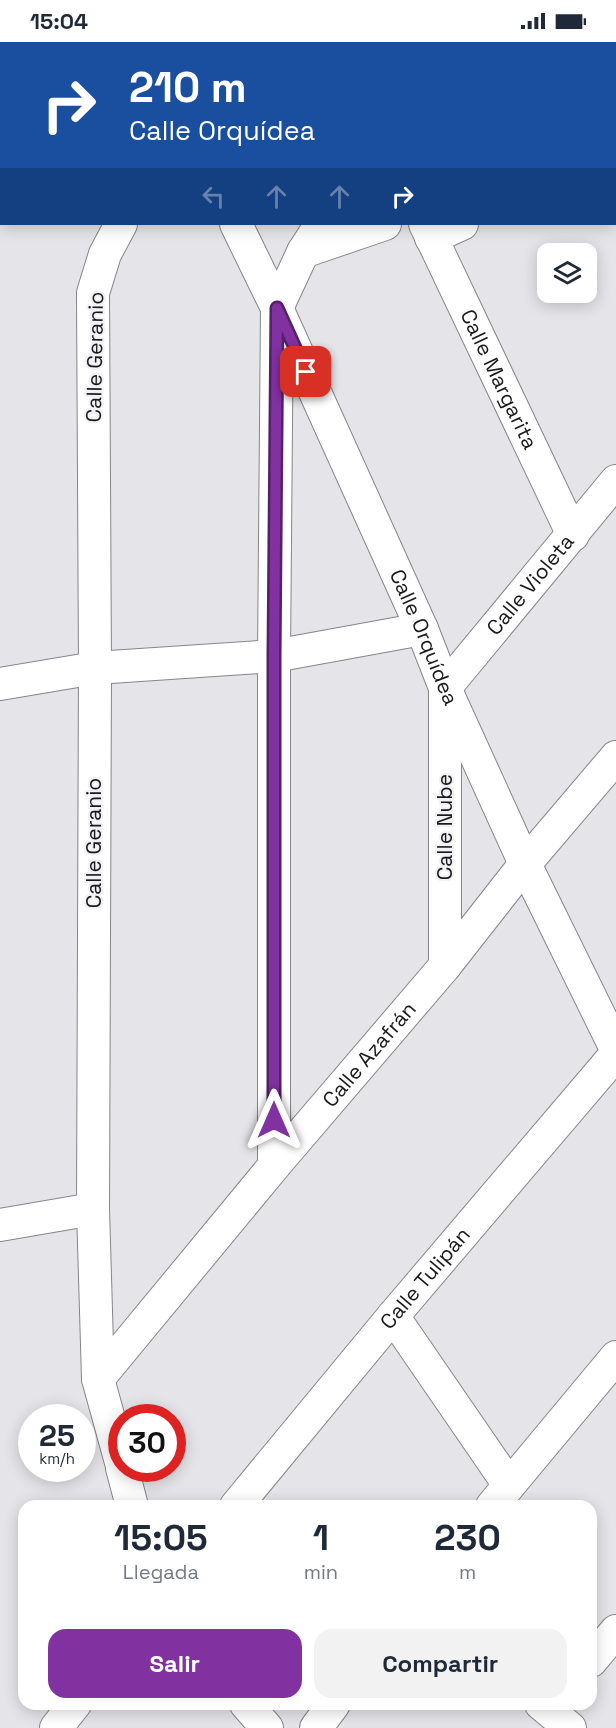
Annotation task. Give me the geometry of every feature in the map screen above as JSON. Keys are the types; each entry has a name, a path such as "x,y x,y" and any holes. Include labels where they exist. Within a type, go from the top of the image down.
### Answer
{"street":[{"name":"Calle Geranio","path":"108,1416 98,1379 93,1209 93,293 105,254 121,225"},
{"name":"Calle Orquídea","path":"236,225 277,308 422,629 445,688 525,864 616,1049"},
{"path":"274,1166 277,308 303,252 320,225"},
{"path":"303,252 382,225"},
{"path":"428,231 457,225"},
{"name":"Calle Margarita","path":"428,231 573,535"},
{"name":"Calle Violeta","path":"445,688 616,481"},
{"path":"0,684 94,668 274,656 422,629"},
{"name":"Calle Nube","path":"445,688 445,966"},
{"name":"Calle Azafrán","path":"98,1379 274,1166 445,966 525,864 616,757"},
{"name":"Calle Tulipán","path":"241,1500 393,1316 616,1054"},
{"path":"0,1225 93,1209"},
{"path":"393,1316 501,1496 616,1357"},
{"name":"Calle Geranio","path":"126,1482 130,1500"},
{"path":"597,1654 616,1631"},
{"path":"56,1728 70,1710"},
{"path":"251,1710 267,1728"},
{"path":"316,1728 330,1710"}],"route":[{"path":"274,1120 277,308 306,372"}]}
